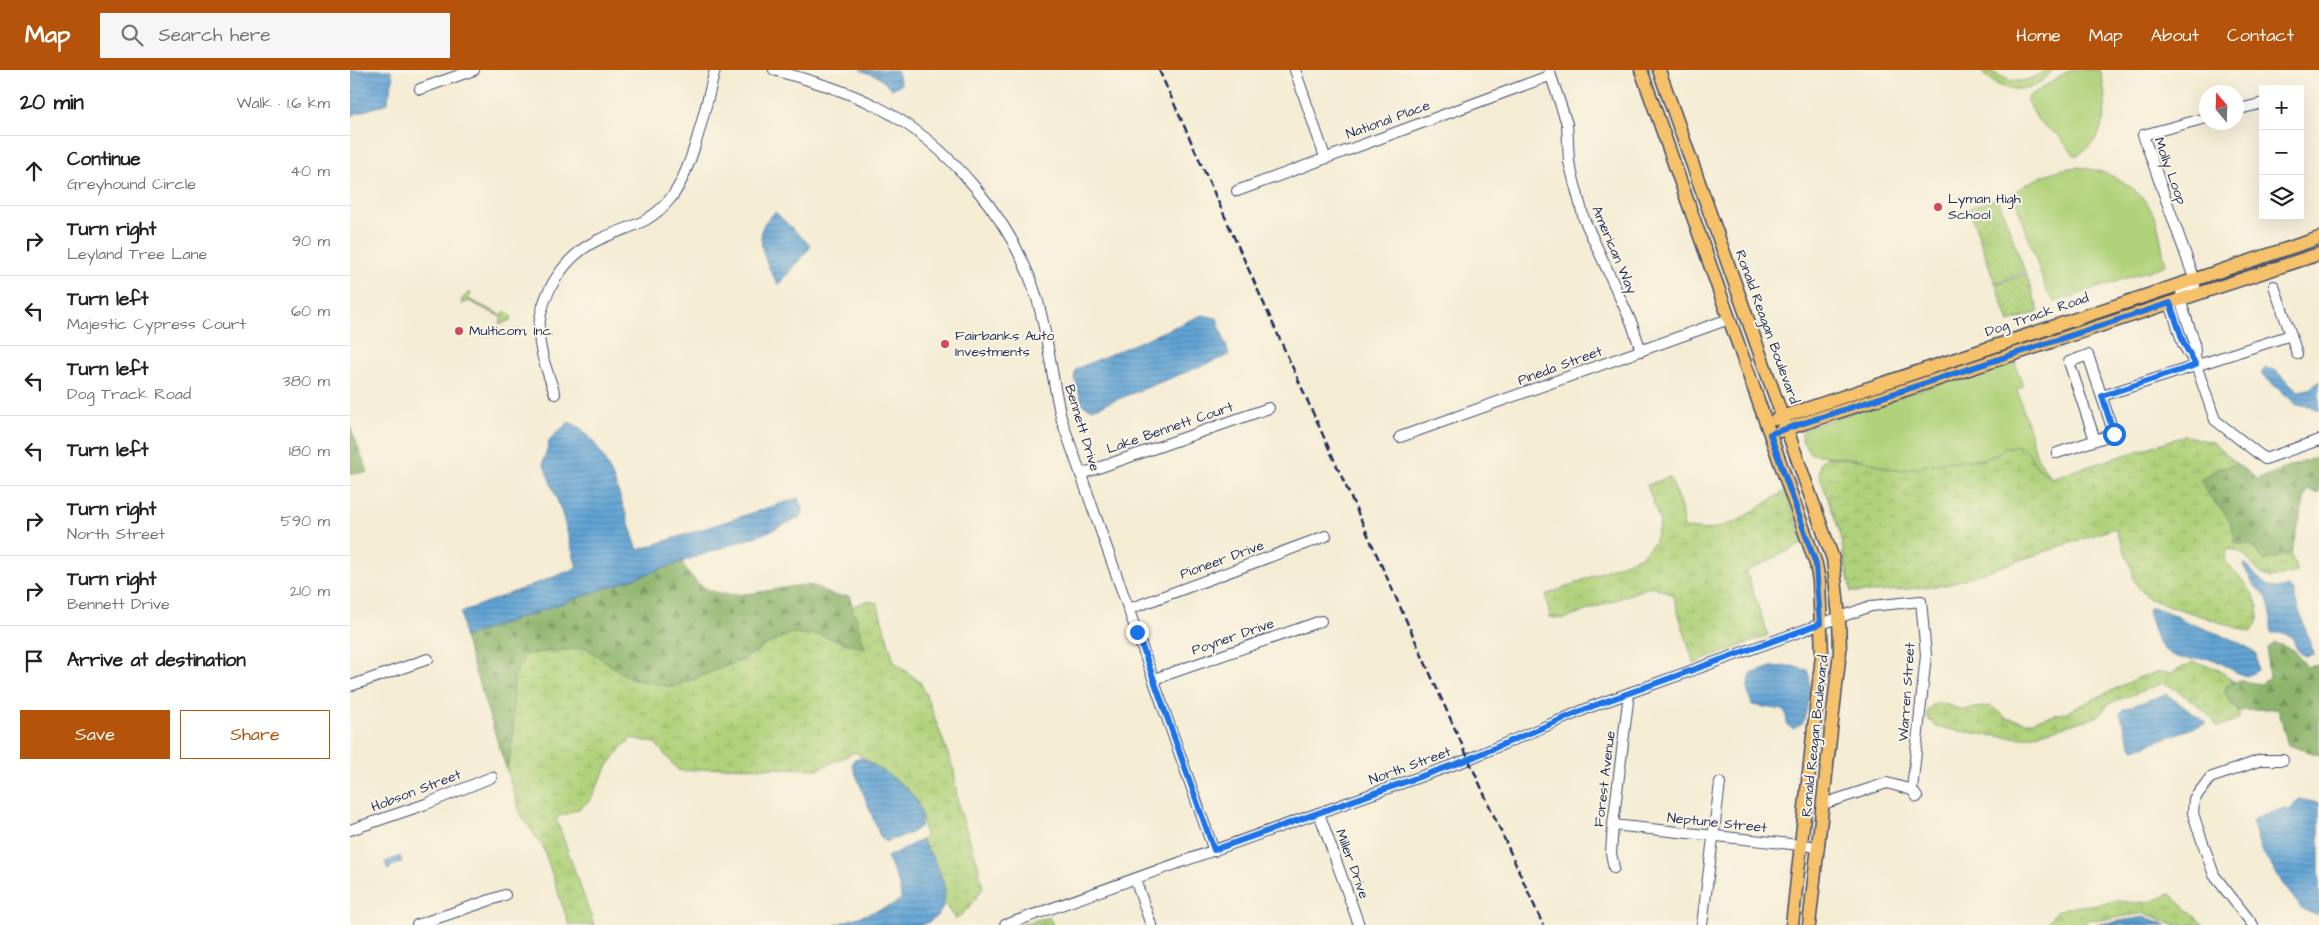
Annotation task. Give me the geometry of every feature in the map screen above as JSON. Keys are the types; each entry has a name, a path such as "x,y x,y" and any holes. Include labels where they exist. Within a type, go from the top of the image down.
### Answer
{"main road":[{"name":"Ronald Reagan Boulevard","path":"1641,70 1816,564 1822,655 1792,925"},
{"name":"Ronald Reagan Boulevard","path":"1659,70 1833,559 1839,617 1840,651 1809,925"},
{"name":"Dog Track Road","path":"1768,428 1783,416 2319,238"},
{"path":"1705,247 1721,242"},
{"path":"1768,428 1788,429 2319,254"}],"street":[{"path":"420,89 474,70"},
{"path":"555,394 541,346 539,328 548,293 569,260 584,248 599,239 647,221 672,197 682,179 697,136 714,70"},
{"name":"Bennett Drive","path":"774,70 837,88 875,106 904,123 961,169 978,190 1014,246 1035,294 1048,343 1055,392 1062,421 1214,850"},
{"path":"1295,70 1325,157"},
{"name":"National Place","path":"1237,191 1549,73"},
{"name":"American Way","path":"1549,73 1567,124 1569,162 1584,219 1632,324 1641,351"},
{"path":"2244,108 2259,104"},
{"name":"Molly Loop","path":"2194,278 2143,134 2199,120"},
{"path":"2175,301 2185,289 2319,243"},
{"path":"2274,286 2297,354"},
{"path":"2072,335 2093,323 2157,301 2162,297 2164,288"},
{"path":"2175,301 2192,335 2196,365 2214,420 2265,459 2319,440"},
{"path":"2175,301 2184,344 2196,365"},
{"path":"2008,357 2010,350 2018,344 2072,325 2087,314"},
{"name":"Pineda Street","path":"1400,438 1729,319"},
{"path":"2102,396 2291,335"},
{"path":"1895,394 1930,376 1997,354 2002,349 2003,342"},
{"path":"2056,453 2114,434 2088,355 2069,362 2095,440"},
{"name":"Lake Bennett Court","path":"1081,474 1268,408"},
{"name":"Pioneer Drive","path":"1129,609 1326,536"},
{"name":"Warren Street","path":"1820,624 1871,606 1921,601 1926,655 1915,793 1887,783 1823,804"},
{"name":"Poyner Drive","path":"1154,679 1321,621"},
{"name":"North Street","path":"1005,925 1464,761 1629,693 1820,624"},
{"path":"350,686 428,659"},
{"name":"Forest Avenue","path":"1614,868 1611,853 1613,825 1629,693"},
{"path":"2253,925 2214,875 2196,826 2193,813 2194,799 2210,778 2261,760 2283,760"},
{"name":"Hobson Street","path":"350,830 426,804 492,777"},
{"path":"1702,925 1720,783"},
{"name":"Miller Drive","path":"1319,813 1359,925"},
{"name":"Neptune Street","path":"1613,825 1819,847"},
{"path":"1135,879 1151,925"},
{"path":"417,925 505,895"}],"green space":[{"path":"1981,70 2009,80 2024,81 2048,70 2053,70 2037,84 2017,89 1997,84"},
{"path":"2070,70 2100,70 2105,94 2104,119 2100,130 2095,140 2075,156 2058,135 2039,122 2027,101 2028,97"},
{"path":"2078,167 2091,169 2115,178 2136,191 2145,200 2157,223 2166,265 2055,302 2047,292 2013,193 2044,176 2060,170"},
{"path":"1998,198 2025,272 1995,283 1969,208"},
{"path":"2026,274 2039,312 2009,322 1996,284"},
{"path":"468,293 471,293 468,299 501,315 505,311 512,317 501,324 499,323 503,318 469,301 462,304 462,299"},
{"path":"2014,358 2023,387 2017,389 2037,457 2051,478 2036,466 2028,452 2004,448 2000,453 1984,459 1942,462 1905,470 1887,468 1864,460 1811,454 1802,441 1802,433 1809,427"},
{"path":"350,426 351,429 368,472 350,474"},
{"path":"2185,436 2213,442 2237,464 2216,469 2201,480 2210,496 2226,515 2235,543 2252,545 2264,561 2291,554 2297,572 2271,578 2260,573 2242,553 2227,550 2226,562 2247,586 2257,605 2259,614 2257,623 2250,632 2149,599 2134,579 2133,571 2115,528 1946,585 1878,592 1851,592 1839,529 1819,474 1820,463 1825,457 1864,460 1887,468 1905,470 1942,462 1984,459 1999,453 2004,448 2018,446 2028,452 2036,466 2051,478"},
{"path":"2319,456 2319,494 2307,489 2291,554 2264,561 2252,545 2235,543 2220,506 2205,493 2201,479 2216,469 2237,464 2257,479"},
{"path":"1670,477 1681,508 1684,528 1709,530 1736,522 1785,491 1804,543 1746,572 1768,635 1694,664 1673,595 1652,586 1564,619 1550,617 1546,595 1641,556 1655,541 1660,522 1647,485"},
{"path":"682,562 693,579 707,589 722,594 755,593 808,585 815,586 835,596 849,596 867,649 819,635 765,645 745,659 673,687 630,679 586,648 526,654 514,677 513,740 507,771 464,637"},
{"path":"867,601 877,603 894,662 920,682 954,771 958,805 977,861 983,888 969,907 956,920 944,903 944,887 939,870 921,840 925,837 920,807 908,789 855,752 818,769 723,767 684,771 678,770 655,743 632,738 621,748 607,767 590,800 580,808 556,818 594,925 569,925 543,847 521,815 507,771 513,740 514,677 526,654 586,648 630,679 673,687 745,659 765,645 792,633 819,635 866,649 852,607"},
{"path":"2275,643 2294,650 2307,667 2319,665 2319,755 2288,745 2278,708 2238,711 2224,692 2228,684 2241,681 2261,684 2269,678 2268,648"},
{"path":"2194,662 2216,668 2235,682 2228,684 2224,692 2240,715 2238,719 2217,727 2209,715 2202,709 2186,696 2164,683 2110,703 2097,717 2023,738 1986,735 1936,727 1929,720 1927,713 1930,707 1938,702 1962,710 1990,706 2000,712 2005,718 2028,722 2067,712 2140,677 2159,672 2171,673"},
{"path":"2170,894 2204,925 2177,925 2144,913 2100,920 2091,919 2080,925 2045,925 2056,912 2066,908 2119,901 2135,903 2153,901"},
{"path":"1049,917 1053,925 1020,925 1024,923"}],"water":[{"path":"350,70 391,70 393,79 387,103 350,116"},
{"path":"860,70 897,70 901,84 892,89 877,76"},
{"path":"775,212 811,246 779,285 767,264 761,239 764,224"},
{"path":"1202,315 1217,318 1229,355 1093,409 1083,405 1074,377 1076,369"},
{"path":"2265,368 2275,370 2298,391 2309,389 2319,381 2319,411 2307,405 2297,405 2261,374"},
{"path":"569,422 583,430 604,459 613,478 638,550 799,498 803,509 802,516 768,532 464,637 461,612 577,568 561,510 543,463 550,439"},
{"path":"2245,563 2258,578 2268,585 2280,588 2288,587 2295,592 2295,599 2314,654 2305,656 2296,648 2291,637 2281,633 2271,633 2271,614 2267,598 2253,584 2244,567"},
{"path":"2149,608 2165,611 2189,623 2232,639 2248,648 2256,653 2258,670 2247,676 2237,673 2212,659 2189,659 2170,654 2159,644 2148,611"},
{"path":"1791,666 1807,670 1810,683 1803,723 1793,729 1787,725 1786,713 1783,710 1752,705 1747,689 1751,674 1771,667"},
{"path":"2166,694 2207,723 2135,749 2131,747 2120,713 2123,709"},
{"path":"862,758 893,777 912,794 918,804 921,815 920,827 911,833 886,842 880,836 852,764 854,759"},
{"path":"2299,799 2319,803 2319,913 2315,915 2302,909 2283,884 2260,848 2252,820 2284,808 2289,811"},
{"path":"921,840 935,861 944,886 945,898 942,909 934,918 921,925 835,925 893,905 901,899 900,887 887,857"},
{"path":"400,856 402,862 390,867 388,870 385,862"},
{"path":"2145,917 2167,925 2093,925"}],"railway":[{"path":"1159,70 1543,925"}],"place":[{"name":"Lyman High School","path":"1938,207"},
{"name":"Multicom, Inc.","path":"459,331"},
{"name":"Fairbanks Auto Investments","path":"945,344"}],"route":[{"path":"1137,632 1214,850 1464,761 1593,706 1820,624 1819,581 1816,564 1770,434 2170,303 2184,344 2196,365 2102,396 2114,434"}]}
